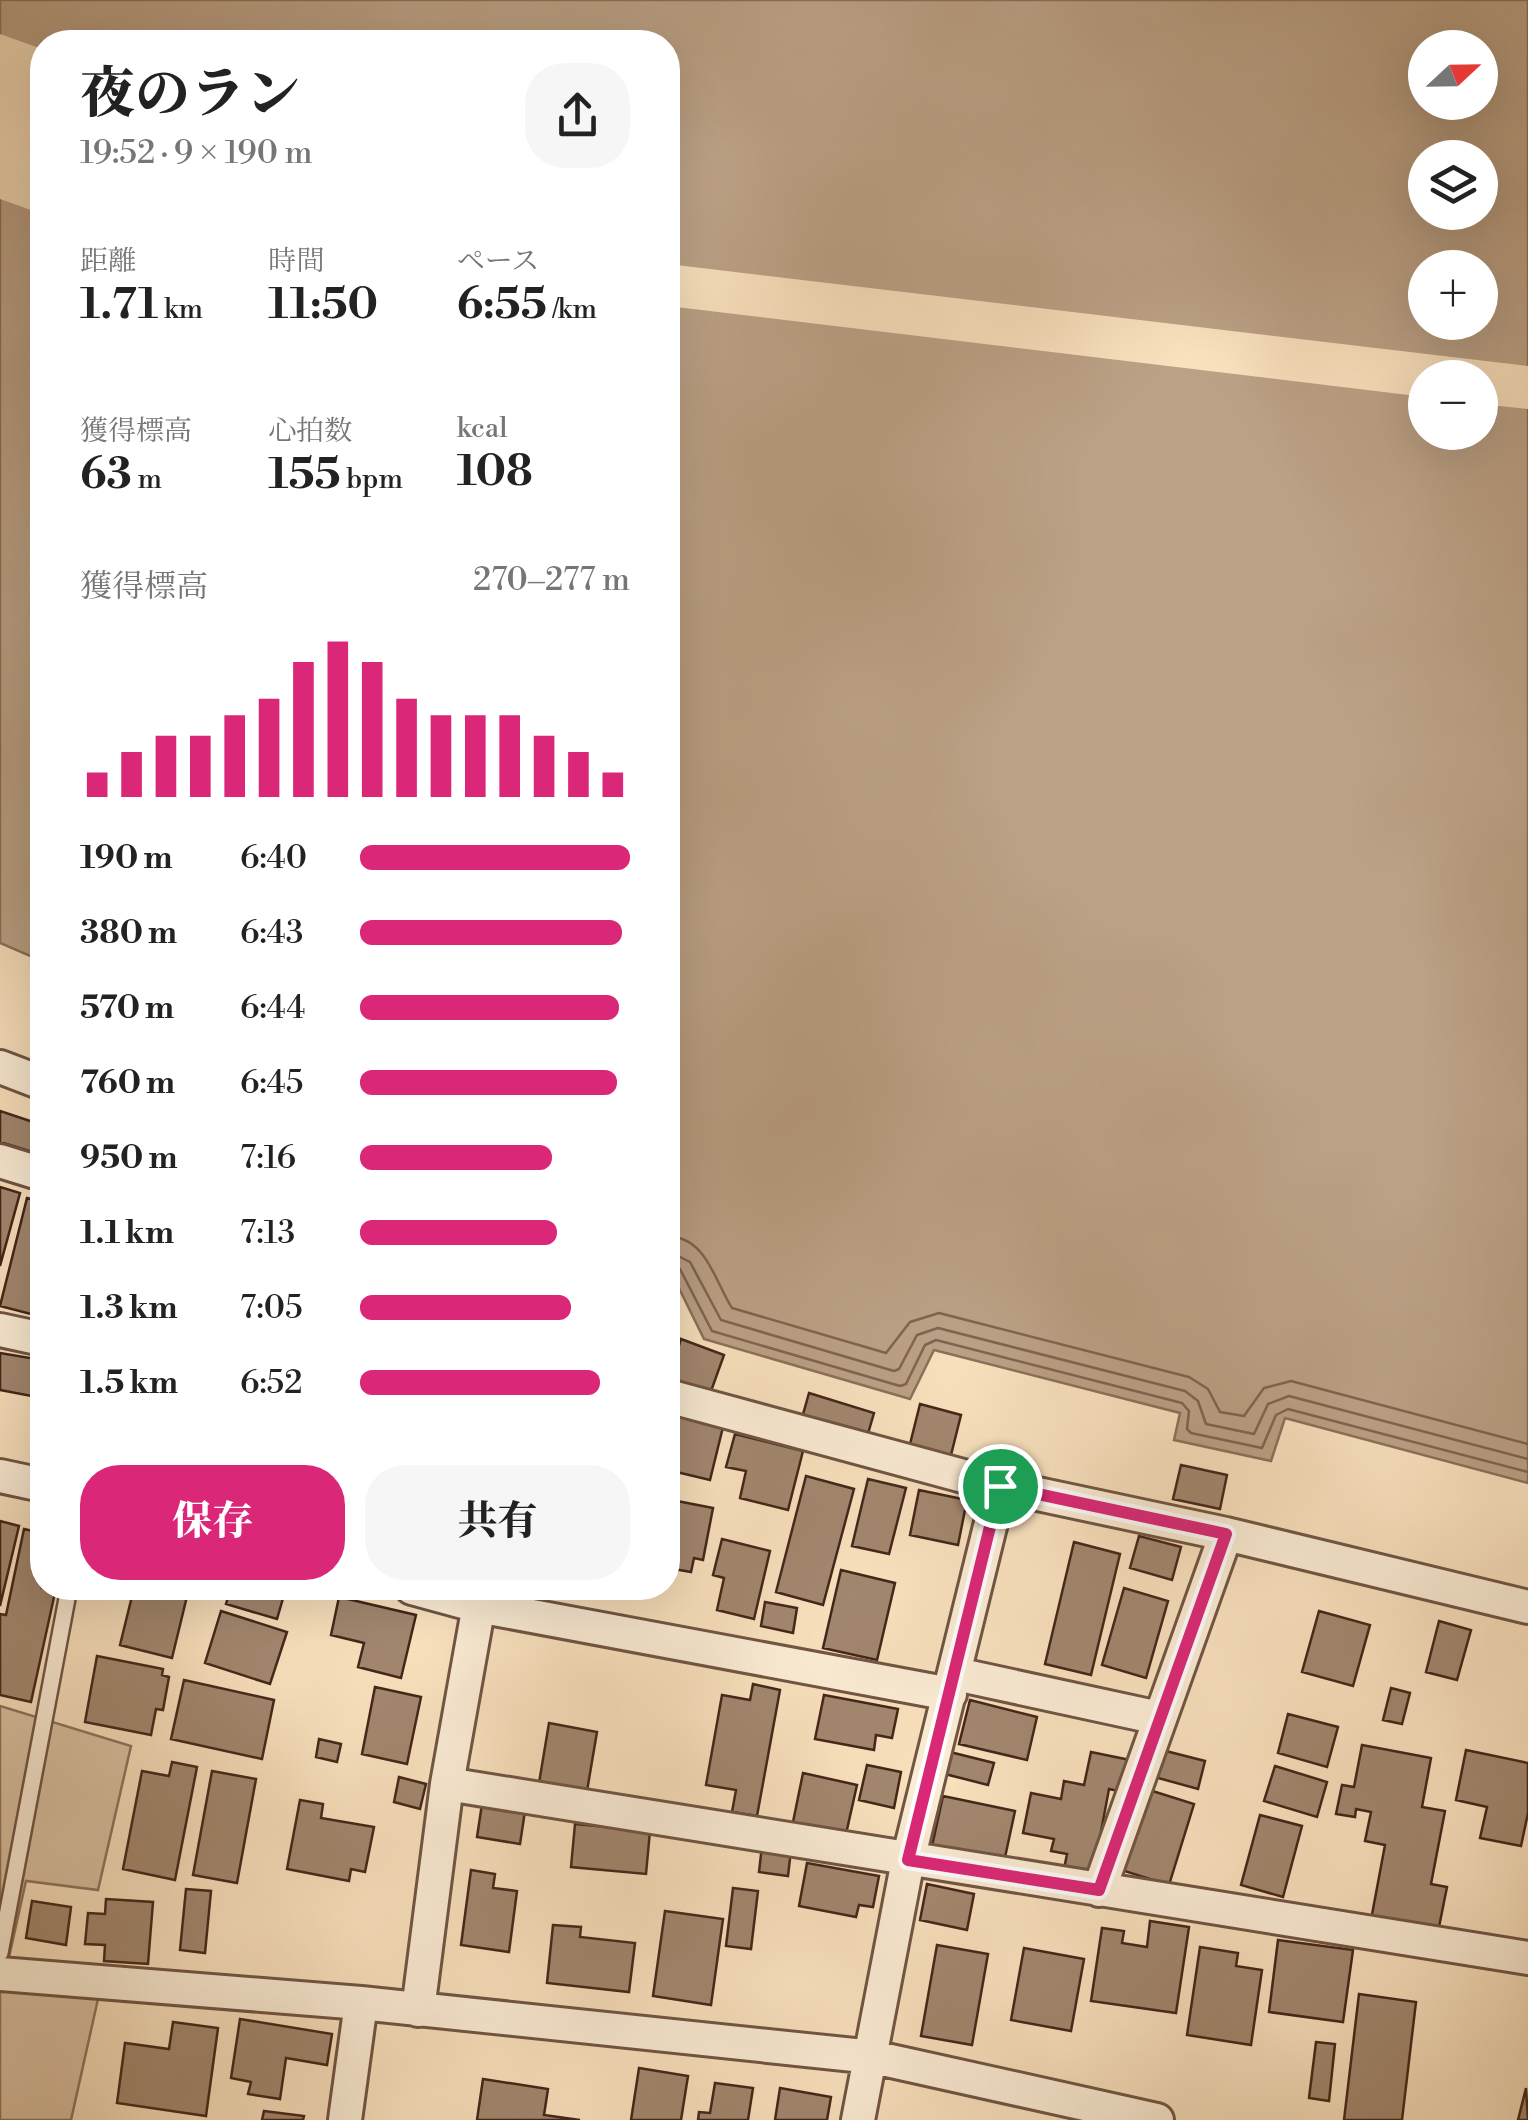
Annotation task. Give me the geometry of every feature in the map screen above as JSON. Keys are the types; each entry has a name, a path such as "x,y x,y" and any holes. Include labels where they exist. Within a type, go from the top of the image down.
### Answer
{"street":[{"path":"0,1067 30,1078"},
{"path":"0,1161 30,1170"},
{"path":"0,1330 30,1336"},
{"path":"680,1399 1000,1486 1226,1534 1528,1607"},
{"path":"0,1476 30,1482"},
{"path":"858,2120 908,1860 1000,1486"},
{"path":"1099,1890 1226,1534"},
{"path":"418,2010 447,1784 479,1600"},
{"path":"496,1600 1159,1718"},
{"path":"447,1784 1528,1958"},
{"path":"0,1974 361,2002 873,2057 1158,2120"},
{"path":"345,2120 361,2002"}],"lane":[{"path":"0,1953 67,1600"}],"shaded area":[{"path":"0,1706 131,1746 98,1890 26,1881 3,1984 98,1999 71,2120 0,2120"}],"water":[{"path":"0,0 1528,0 1528,1483 1285,1418 1271,1461 1174,1440 1180,1413 934,1350 910,1399 704,1339 680,1290 680,30 30,30 30,956 0,943"}],"pier":[{"path":"0,34 30,45 30,210 0,199"},
{"path":"680,265 1477,360 1408,360 1408,395 680,307"},
{"path":"1498,362 1528,366 1528,409 1498,406"}],"building":[{"path":"0,1111 30,1121 30,1151 0,1142"},
{"path":"0,1187 20,1193 0,1266"},
{"path":"27,1198 30,1314 0,1306"},
{"path":"681,1339 724,1355 710,1394 680,1383"},
{"path":"0,1353 30,1358 30,1396 0,1390"},
{"path":"809,1393 874,1413 867,1437 802,1418"},
{"path":"920,1404 961,1415 950,1459 909,1448"},
{"path":"680,1416 723,1427 710,1480 680,1473"},
{"path":"735,1434 803,1451 788,1510 740,1498 746,1471 726,1467"},
{"path":"1181,1465 1227,1475 1220,1509 1173,1499"},
{"path":"806,1476 854,1489 823,1605 776,1592"},
{"path":"868,1479 906,1488 889,1554 852,1546"},
{"path":"919,1490 967,1500 958,1545 910,1535"},
{"path":"680,1502 713,1508 703,1560 694,1558 691,1572 680,1570"},
{"path":"0,1521 19,1526 0,1606"},
{"path":"24,1529 30,1530 30,1600 53,1600 31,1702 0,1695 0,1614 6,1615"},
{"path":"1139,1536 1181,1547 1172,1580 1130,1568"},
{"path":"722,1539 770,1551 754,1619 717,1610 724,1578 713,1575"},
{"path":"1074,1542 1120,1554 1091,1675 1045,1664"},
{"path":"841,1570 895,1583 877,1660 823,1648"},
{"path":"1124,1588 1168,1601 1146,1678 1102,1665"},
{"path":"131,1600 186,1600 172,1658 120,1645"},
{"path":"227,1600 283,1600 277,1619 226,1604"},
{"path":"338,1600 416,1615 401,1678 358,1667 364,1643 331,1635"},
{"path":"765,1602 797,1608 793,1633 761,1626"},
{"path":"221,1611 287,1632 270,1684 205,1663"},
{"path":"1319,1611 1370,1625 1353,1686 1302,1672"},
{"path":"1439,1621 1471,1630 1457,1680 1426,1672"},
{"path":"97,1656 163,1669 162,1675 169,1677 163,1710 156,1709 151,1735 85,1722"},
{"path":"184,1680 274,1700 262,1759 171,1739"},
{"path":"753,1684 780,1690 757,1816 732,1812 736,1790 706,1785 722,1695 750,1700"},
{"path":"375,1687 421,1697 407,1764 362,1754"},
{"path":"1391,1688 1410,1693 1402,1724 1383,1720"},
{"path":"824,1695 898,1709 892,1738 876,1735 874,1750 815,1739"},
{"path":"970,1700 1037,1717 1027,1760 959,1744"},
{"path":"1288,1714 1338,1727 1327,1767 1278,1753"},
{"path":"549,1723 597,1732 586,1797 538,1789"},
{"path":"319,1739 341,1744 337,1762 316,1757"},
{"path":"1362,1745 1431,1758 1422,1807 1445,1811 1431,1884 1447,1887 1438,1932 1371,1920 1385,1845 1365,1841 1371,1812 1356,1809 1355,1817 1336,1814 1342,1785 1354,1787"},
{"path":"1158,1749 1205,1761 1198,1789 1151,1776"},
{"path":"1466,1750 1528,1763 1528,1813 1521,1846 1480,1838 1487,1807 1456,1800"},
{"path":"950,1752 994,1763 988,1785 945,1774"},
{"path":"1091,1752 1130,1760 1123,1792 1109,1789 1093,1874 1064,1869 1067,1854 1051,1851 1054,1839 1023,1833 1031,1793 1061,1799 1064,1781 1084,1785"},
{"path":"172,1762 197,1767 175,1880 123,1869 142,1771 169,1776"},
{"path":"867,1765 901,1772 894,1808 859,1800"},
{"path":"1275,1766 1327,1782 1317,1817 1264,1801"},
{"path":"212,1771 256,1779 237,1883 193,1875"},
{"path":"803,1773 857,1785 846,1834 793,1822"},
{"path":"399,1777 426,1784 420,1809 394,1802"},
{"path":"1143,1788 1194,1804 1169,1885 1118,1869"},
{"path":"943,1796 1015,1811 1004,1862 932,1846"},
{"path":"300,1800 323,1804 321,1818 374,1827 365,1872 351,1869 349,1881 287,1869"},
{"path":"482,1804 525,1811 520,1844 477,1837"},
{"path":"1260,1815 1302,1826 1283,1897 1241,1885"},
{"path":"575,1824 650,1831 646,1874 571,1867"},
{"path":"762,1846 791,1850 788,1876 759,1872"},
{"path":"807,1863 879,1876 873,1907 859,1905 856,1917 799,1906"},
{"path":"471,1870 495,1874 493,1888 517,1891 509,1952 461,1945"},
{"path":"927,1884 974,1894 967,1930 920,1920"},
{"path":"733,1888 758,1891 751,1949 726,1946"},
{"path":"186,1889 211,1891 205,1953 180,1950"},
{"path":"106,1899 153,1902 148,1964 104,1961 105,1945 85,1944 88,1913 105,1914"},
{"path":"32,1901 71,1907 66,1945 26,1938"},
{"path":"665,1911 723,1919 711,2005 653,1996"},
{"path":"1150,1921 1189,1927 1176,2013 1091,2001 1102,1928 1124,1931 1122,1943 1147,1947"},
{"path":"553,1925 581,1927 580,1937 635,1943 629,1992 547,1983"},
{"path":"1278,1940 1353,1950 1343,2022 1269,2012"},
{"path":"937,1945 988,1954 972,2045 921,2036"},
{"path":"1200,1947 1238,1953 1236,1966 1262,1970 1251,2045 1187,2035"},
{"path":"1024,1948 1084,1959 1071,2031 1011,2020"},
{"path":"1359,1994 1416,2002 1402,2120 1344,2120"},
{"path":"240,2019 332,2034 327,2065 286,2058 280,2099 248,2094 251,2082 231,2078"},
{"path":"173,2022 218,2028 206,2116 117,2103 125,2043 169,2049"},
{"path":"1316,2042 1335,2044 1329,2101 1309,2098"},
{"path":"639,2068 688,2076 681,2120 631,2120"},
{"path":"483,2079 548,2089 544,2115 580,2120 477,2120"},
{"path":"715,2083 753,2088 748,2120 698,2120 699,2112 710,2113"},
{"path":"780,2088 831,2097 827,2120 775,2120"},
{"path":"1526,2088 1528,2120 1518,2120"},
{"path":"264,2111 304,2116 303,2120 262,2120"}],"route":[{"path":"1000,1486 1226,1534 1099,1890 908,1860 1000,1486"}]}
